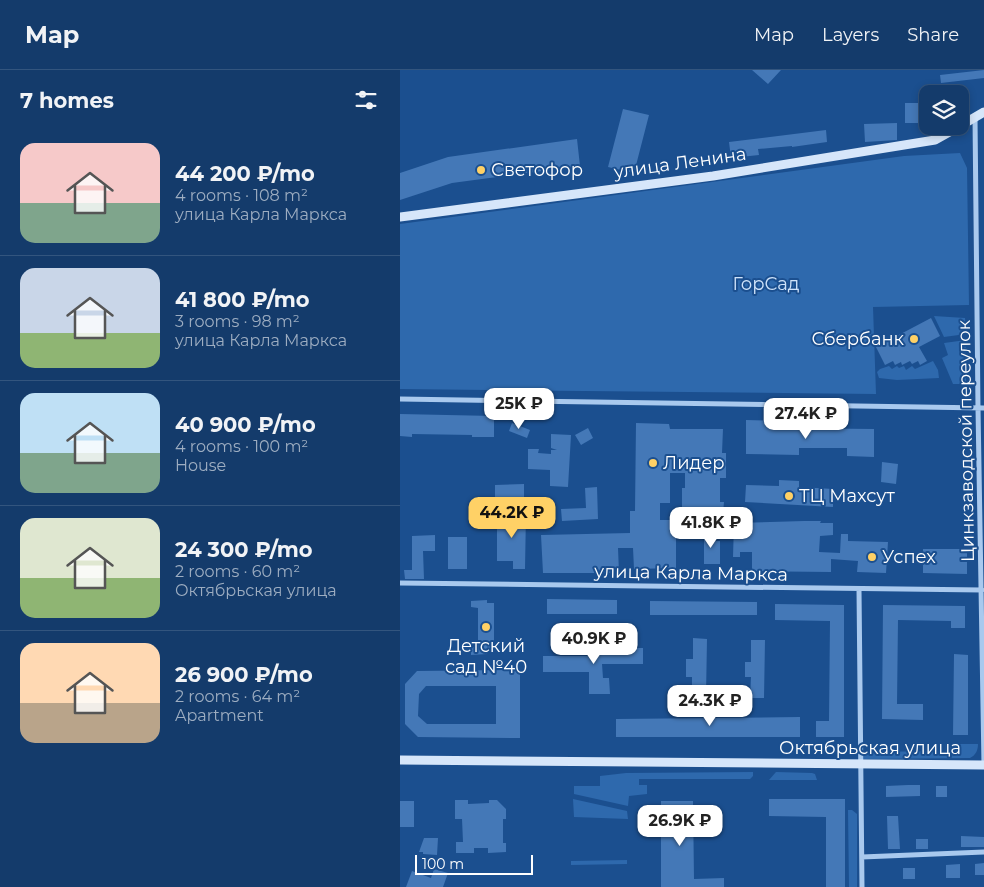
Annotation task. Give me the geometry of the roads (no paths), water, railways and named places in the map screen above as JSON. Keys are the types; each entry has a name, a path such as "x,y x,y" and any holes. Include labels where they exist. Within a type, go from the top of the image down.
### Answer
{"street":[{"name":"улица Ленина","path":"969,122 984,112"},
{"name":"Цинкзаводской переулок","path":"976,118 984,765"},
{"name":"улица Ленина","path":"400,217 713,176 935,140 944,135"},
{"path":"400,399 981,408"},
{"name":"улица Карла Маркса","path":"400,583 982,590"},
{"path":"859,589 862,887"},
{"name":"Октябрьская улица","path":"400,760 984,765"},
{"path":"862,857 984,852"}],"place":[{"name":"Светофор","path":"481,170"},
{"name":"Сбербанк","path":"914,339"},
{"name":"Лидер","path":"653,463"},
{"name":"ТЦ Махсут","path":"789,496"},
{"name":"Успех","path":"872,557"},
{"name":"Детский сад №40","path":"486,627"}],"park label":[{"name":"ГорСад","path":"766,284"}]}
